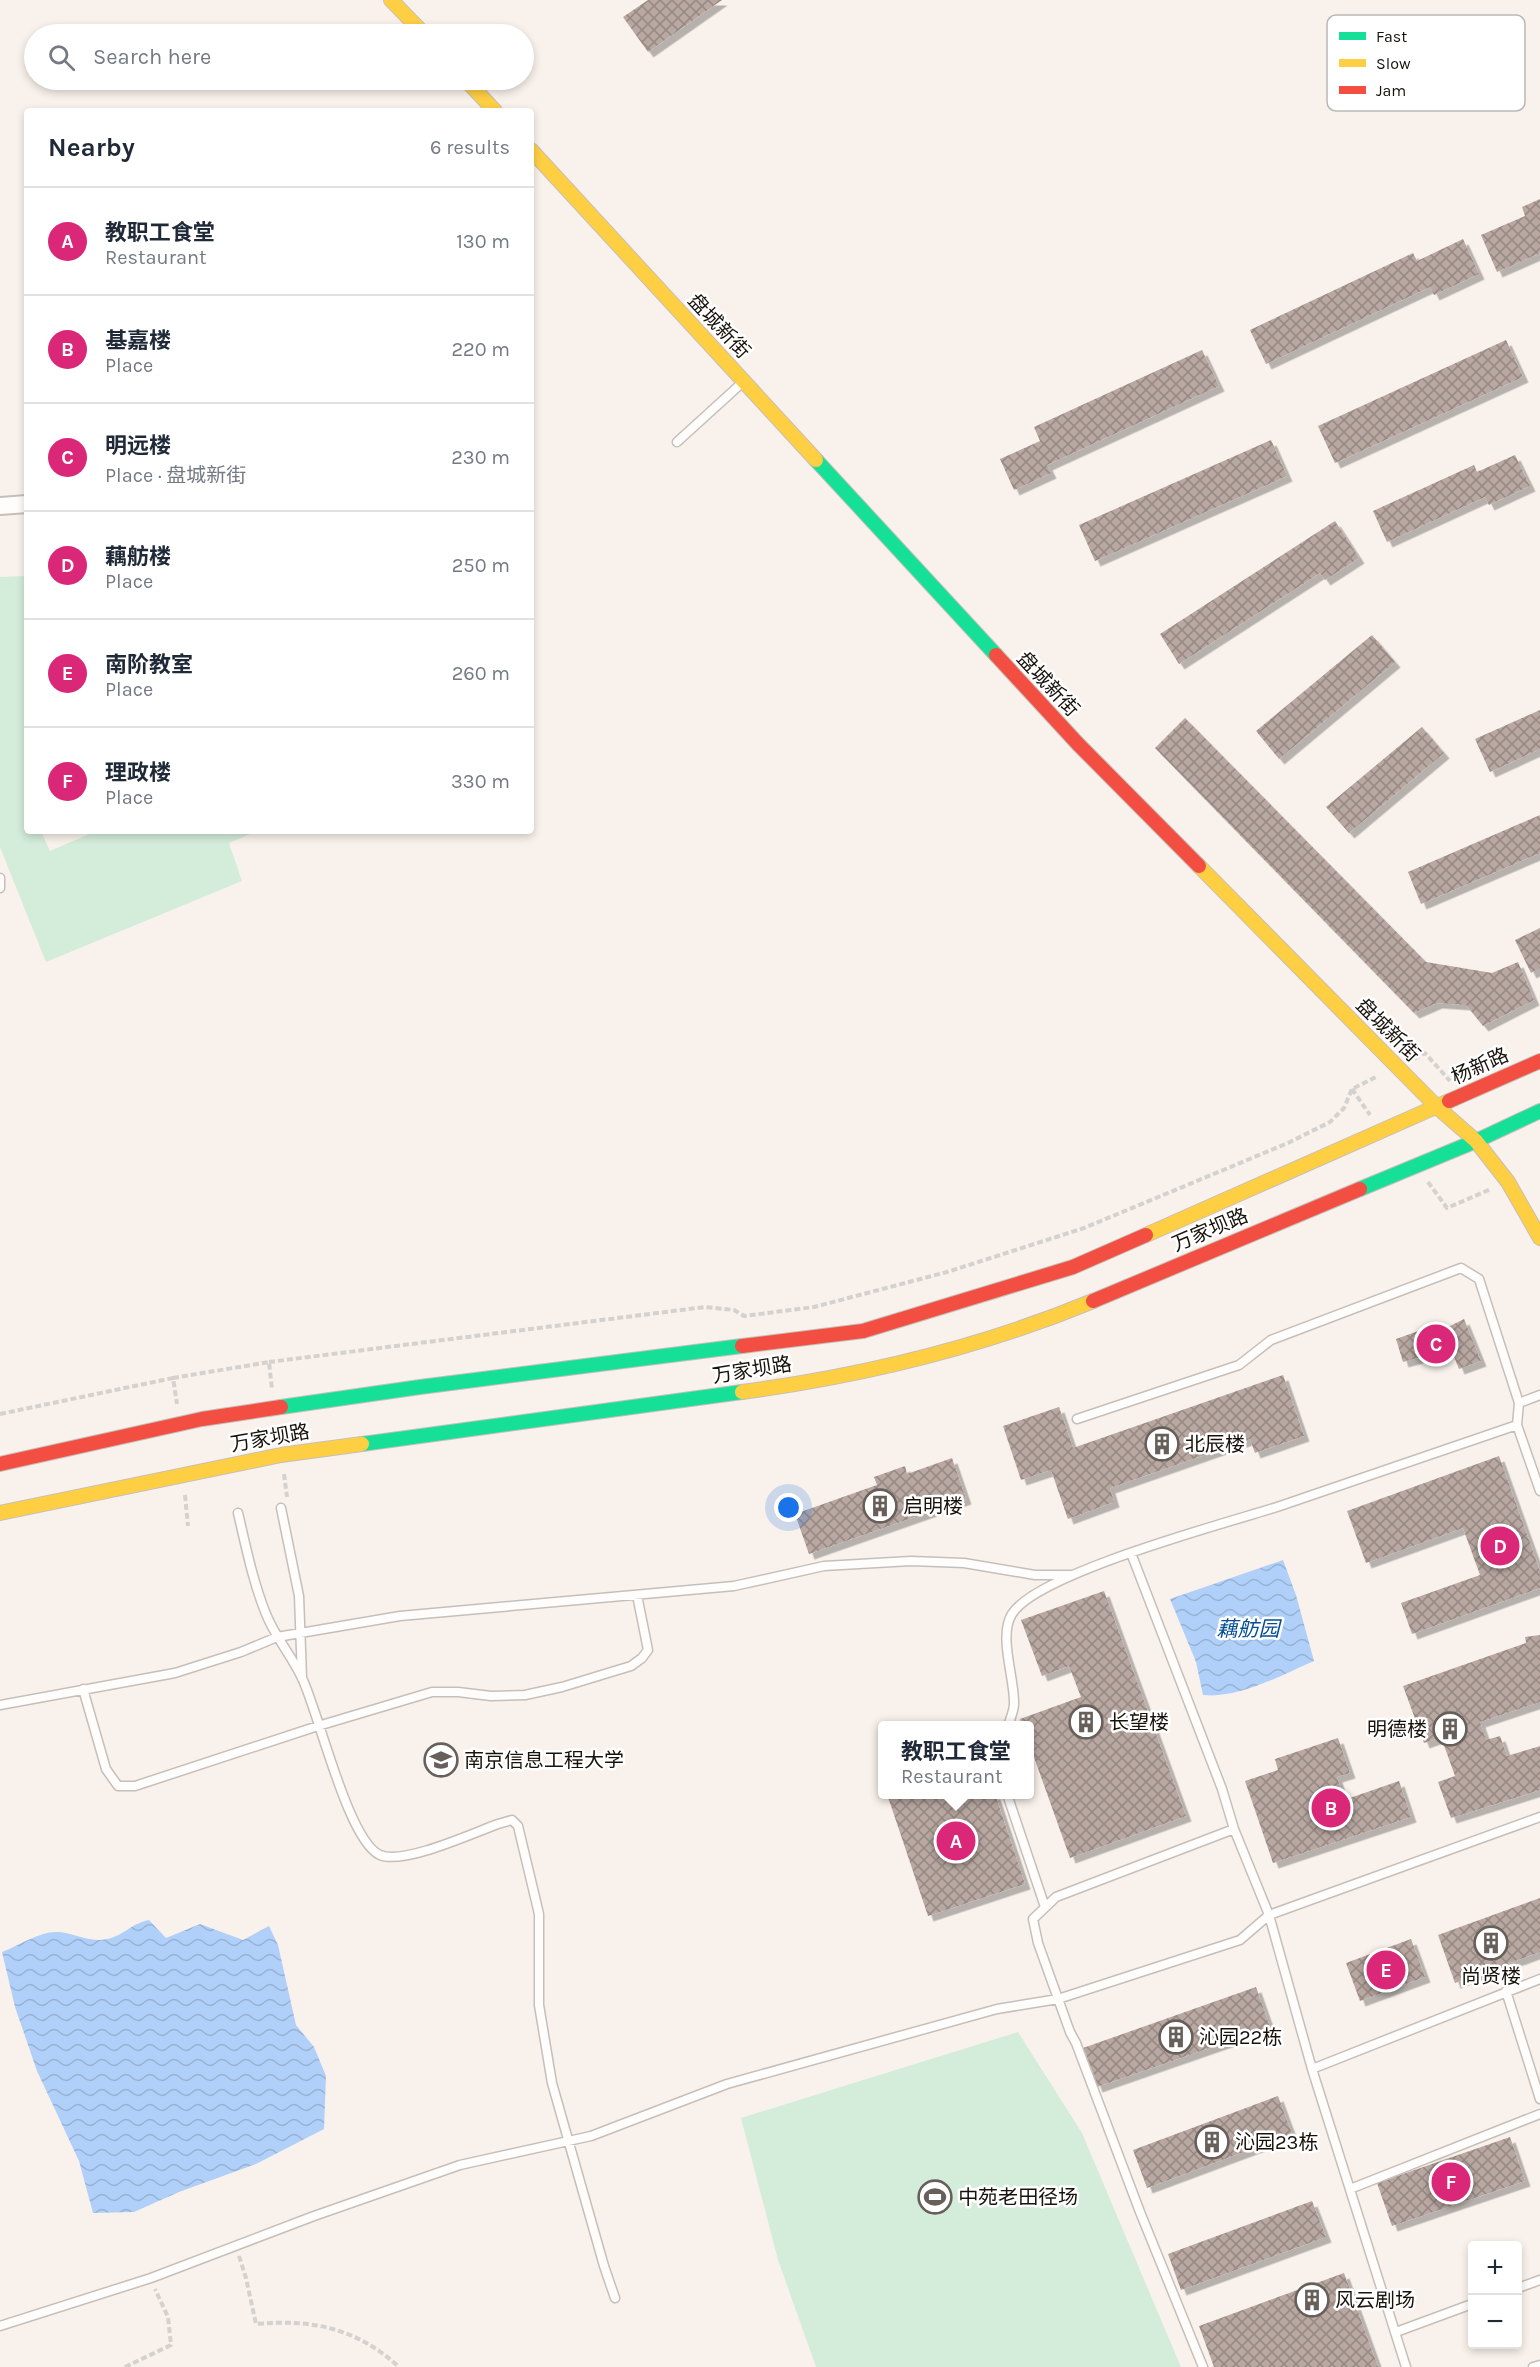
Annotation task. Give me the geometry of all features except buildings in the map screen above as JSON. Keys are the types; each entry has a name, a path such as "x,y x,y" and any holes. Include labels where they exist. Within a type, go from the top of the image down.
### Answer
{"main road":[{"path":"391,0 414,24"},
{"path":"475,90 492,108"},
{"name":"盘城新街","path":"534,153 1078,744 1437,1107 1476,1141 1508,1182 1540,1238"},
{"name":"杨新路","path":"1437,1107 1540,1061"},
{"name":"万家坝路","path":"0,1464 202,1419 420,1387 863,1331 1073,1267 1437,1107"},
{"path":"1476,1141 1540,1111"},
{"name":"万家坝路","path":"0,1513 281,1455 779,1387 941,1353 1075,1308 1476,1141"}],"street":[{"path":"0,507 24,504"}],"lane":[{"path":"677,442 744,381"},
{"path":"0,878 0,888"},
{"path":"1077,1419 1239,1365 1271,1340 1461,1268 1479,1279 1519,1403 1517,1425 1540,1491"},
{"path":"1519,1403 1540,1395"},
{"path":"1009,1721 1015,1705 1007,1633 1009,1617 1017,1606 1071,1575 1131,1553 1279,1506 1517,1425"},
{"path":"280,1508 298,1596 302,1678"},
{"path":"238,1513 266,1614 302,1678 357,1827 368,1845 381,1856 413,1855 512,1820 518,1826 539,1914 539,2005 552,2083 603,2266 615,2298"},
{"path":"1131,1553 1215,1769 1234,1829 1269,1915 1312,2069 1406,2367"},
{"path":"0,1705 83,1689 124,1684 176,1672 241,1652 277,1637 400,1616 734,1586 824,1566 900,1562 964,1563 1035,1575 1071,1575"},
{"path":"83,1689 106,1769 118,1785 135,1786 318,1726 432,1692 491,1696 525,1695 562,1687 631,1666 648,1650 638,1595"},
{"path":"1009,1799 1045,1907"},
{"path":"0,2326 151,2278 314,2216 460,2165 591,2136 727,2084 997,2009 1058,1999 1240,1940 1269,1915 1540,1817"},
{"path":"1203,2367 1058,1999 1038,1943 1033,1919 1056,1897 1234,1829"},
{"path":"1312,2069 1383,2043 1540,1979"},
{"path":"1506,1991 1540,2099"},
{"path":"1350,2189 1540,2114"},
{"path":"1522,2287 1540,2280"},
{"path":"1396,2332 1468,2306"},
{"path":"1533,2367 1540,2365"}],"path":[{"path":"269,1362 705,1307 734,1310 744,1316 814,1307 947,1272 1084,1228 1288,1143 1330,1122 1344,1108 1352,1089"},
{"path":"236,2247 246,2278 256,2324 323,2325 371,2345 399,2367"},
{"path":"125,2367 171,2345 168,2317 151,2278"}],"green space":[{"path":"24,576 24,834 42,834 50,851 89,834 250,834 229,843 242,881 46,962 0,847 0,577"},
{"name":"中苑老田径场","path":"1018,2032 1082,2133 1181,2367 816,2367 778,2260 741,2118"}],"water":[{"name":"藕舫园","path":"1283,1560 1296,1595 1314,1661 1245,1690 1203,1695 1196,1662 1170,1599"},
{"path":"149,1920 166,1938 200,1924 243,1940 269,1926 278,1945 296,2025 314,2047 326,2076 324,2129 256,2164 179,2192 134,2212 93,2213 79,2161 37,2071 15,2007 2,1952 36,1937 56,1932 94,1940 107,1939"}],"traffic: fast":[{"path":"816,460 996,655"},
{"path":"1360,1189 1476,1141 1540,1111"},
{"path":"281,1407 742,1346"},
{"path":"362,1444 742,1392"}],"traffic: slow":[{"path":"391,0 414,24"},
{"path":"475,90 492,108"},
{"path":"534,153 816,460"},
{"path":"1199,866 1437,1107 1476,1141 1508,1182 1540,1238"},
{"path":"1146,1235 1449,1101"},
{"path":"742,1392 831,1378 920,1358 1008,1332 1093,1301"},
{"path":"0,1513 281,1455 362,1444"}],"traffic: jam":[{"path":"996,655 1078,744 1199,866"},
{"path":"1449,1101 1540,1061"},
{"path":"1093,1301 1360,1189"},
{"path":"742,1346 863,1331 1073,1267 1146,1235"},
{"path":"0,1464 202,1419 281,1407"}],"place":[{"name":"明远楼","path":"1436,1344"},
{"name":"北辰楼","path":"1162,1444"},
{"name":"启明楼","path":"880,1506"},
{"name":"藕舫楼","path":"1500,1546"},
{"name":"长望楼","path":"1086,1722"},
{"name":"明德楼","path":"1450,1729"},
{"name":"南京信息工程大学","path":"441,1760"},
{"name":"基嘉楼","path":"1331,1808"},
{"name":"教职工食堂","path":"956,1841"},
{"name":"尚贤楼","path":"1491,1943"},
{"name":"南阶教室","path":"1386,1970"},
{"name":"沁园22栋","path":"1176,2037"},
{"name":"沁园23栋","path":"1212,2142"},
{"name":"理政楼","path":"1451,2182"},
{"name":"中苑老田径场","path":"935,2197"},
{"name":"风云剧场","path":"1312,2300"}]}
